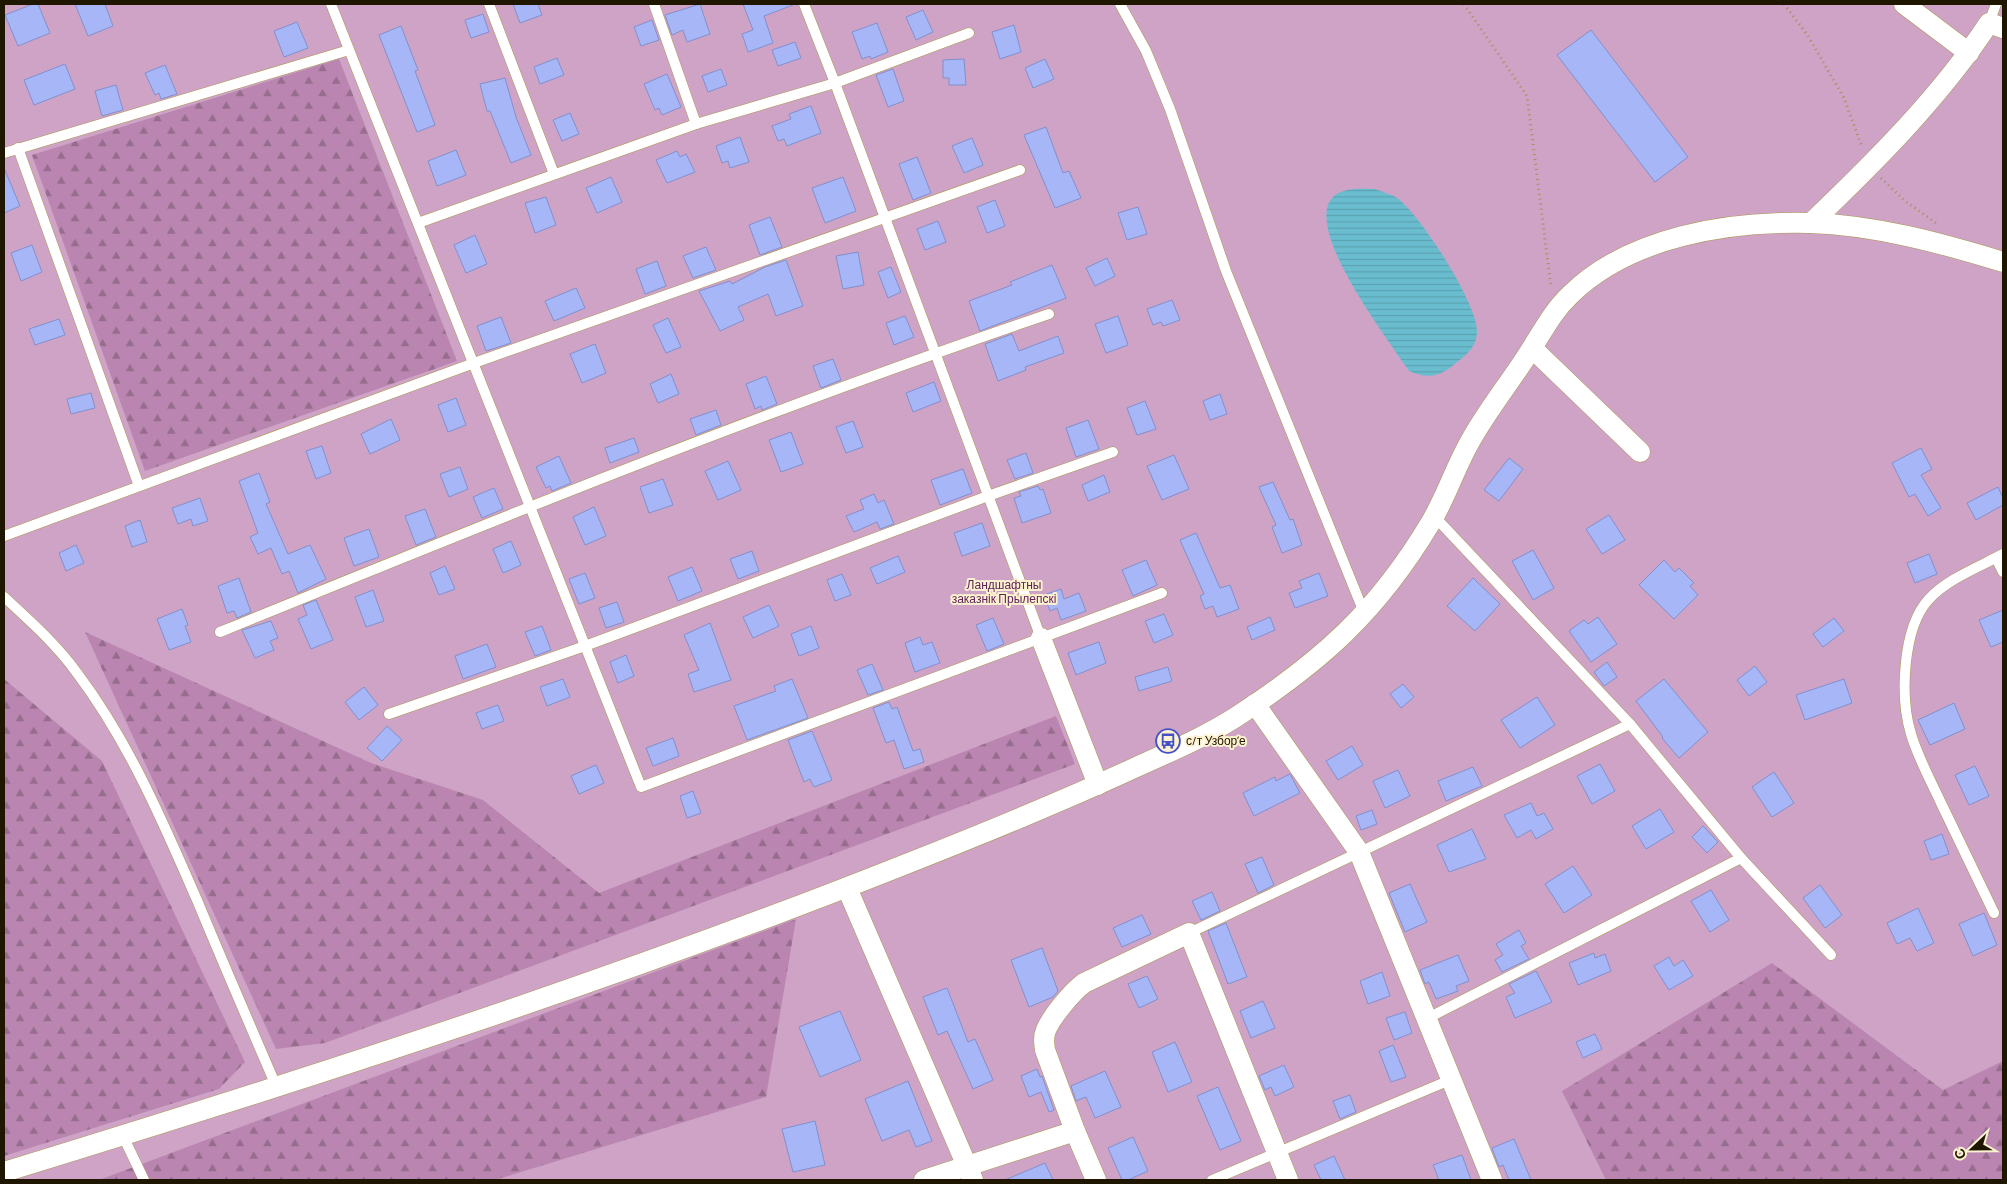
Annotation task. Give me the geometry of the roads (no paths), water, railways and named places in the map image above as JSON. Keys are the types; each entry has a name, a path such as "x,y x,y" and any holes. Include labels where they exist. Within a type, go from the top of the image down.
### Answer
{"street":[{"path":"1904,4 1969,53"},
{"path":"1810,223 1870,167 1969,53 1996,25"},
{"path":"4,1172 277,1088 680,951 847,888 1098,785 1192,742 1255,704 1337,643 1365,615 1404,564 1434,516 1472,438 1554,312 1594,274 1627,257 1660,243 1694,233 1726,228 1810,223 1906,236 2003,262"},
{"path":"1532,348 1640,452"},
{"path":"1041,638 1098,785"},
{"path":"1255,704 1360,852 1450,1080 1492,1180"},
{"path":"847,888 970,1174"},
{"path":"1096,1180 1075,1132 1045,1050 1046,1030 1076,988 1189,933 1288,1180"},
{"path":"924,1180 970,1174 1075,1132"}],"lane":[{"path":"331,4 641,788 1162,593"},
{"path":"489,4 554,174"},
{"path":"654,4 696,124"},
{"path":"804,4 1041,638"},
{"path":"1120,4 1146,51 1170,109 1226,271 1365,615"},
{"path":"1996,4 1996,25"},
{"path":"418,223 696,124 835,83 969,34"},
{"path":"4,153 349,50"},
{"path":"18,148 139,486"},
{"path":"4,536 474,363 1020,170"},
{"path":"220,632 530,505 935,353 1049,314"},
{"path":"390,714 585,646 988,496 1113,452"},
{"path":"1434,516 1630,724 1741,858 1831,955"},
{"path":"1994,913 1926,772 1910,733 1905,693 1908,642 1918,616 1927,600 1939,589 2000,556 2003,572"},
{"path":"4,597 47,636 77,673 105,714 135,766 168,833 277,1088"},
{"path":"1189,933 1630,724"},
{"path":"1426,1019 1741,858"},
{"path":"1212,1180 1277,1155 1450,1080"},
{"path":"123,1136 144,1180"}],"water":[{"path":"1375,189 1397,198 1419,222 1446,260 1475,318 1477,331 1472,348 1451,367 1435,375 1425,376 1409,371 1352,284 1338,257 1329,232 1327,211 1334,196 1343,191"}],"place":[{"name":"с/т Узборʼе","path":"1168,741"}],"park label":[{"name":"Ландшафтны заказнік Прылепскі","path":"1004,592"}]}
